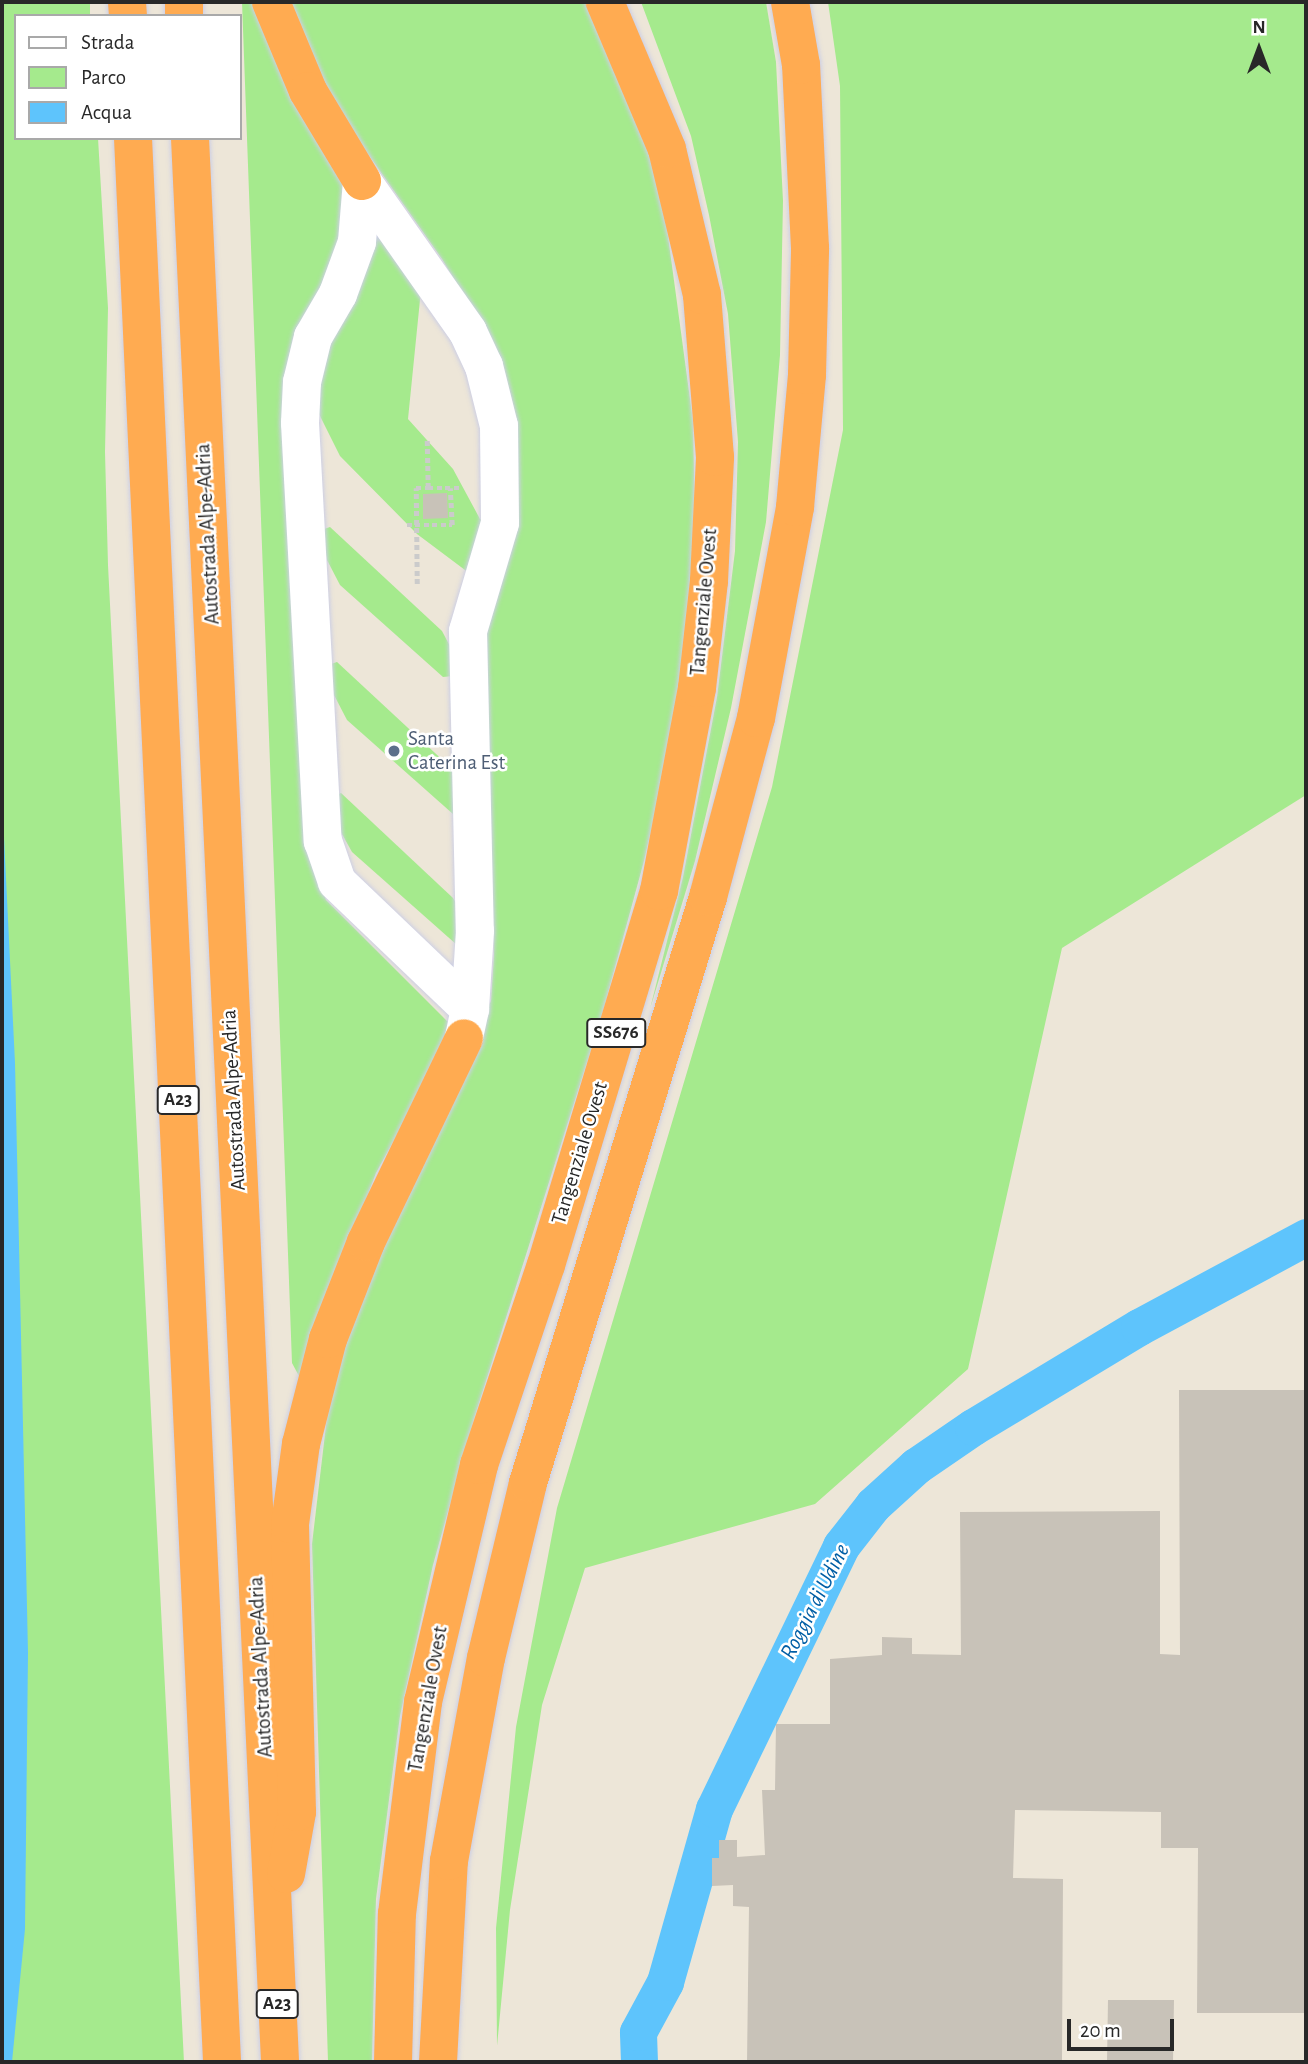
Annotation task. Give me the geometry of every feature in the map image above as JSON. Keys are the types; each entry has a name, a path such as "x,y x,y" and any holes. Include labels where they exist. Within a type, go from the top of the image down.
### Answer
{"highway":[{"path":"271,2 308,91 362,181"},
{"name":"Tangenziale Ovest","path":"393,2062 397,1914 423,1702 479,1465 546,1265 659,891 697,688 709,581 715,457 702,295 667,149 605,2"},
{"name":"SS676","path":"438,2062 449,1861 486,1658 528,1483 708,897 756,718 795,507 807,375 810,248 801,65 790,2"},
{"name":"A23","path":"133,140 222,2062"},
{"name":"Autostrada Alpe-Adria","path":"190,140 280,2062"},
{"path":"273,1945 297,1812 290,1524 301,1444 328,1339 366,1241 467,1024"}],"lane":[{"path":"362,181 357,242 338,293 313,337 302,382 300,423 323,841 337,882 467,1024"},
{"path":"362,181 468,332 484,366 499,426 500,523 468,631 475,931 467,1024"}],"path":[{"path":"427,440 428,488"},
{"path":"417,584 416,488 463,488"},
{"path":"407,525 452,525 450,488"}],"green space":[{"path":"2,2 90,2 90,14 14,14 14,140 98,140 108,308 105,452 108,565 184,2062 2,2062"},
{"path":"242,2 254,2 342,169 347,242 293,338 284,379 308,850 326,900 448,1022 450,1038 376,1173 299,1376 292,1363"},
{"path":"289,2 591,2 640,121 665,214 693,421 695,525 686,636 668,756 644,861 602,1015 474,1419 433,1565 400,1716 376,1899 372,2062 328,2062 312,1544 329,1400 349,1332 379,1244 491,1001 494,954 481,651 485,331 442,259 337,110"},
{"path":"641,2 766,2 776,62 783,201 780,355 766,522 731,708 695,861 650,1009 683,877 717,697 735,551 738,442 728,314 709,215 691,136"},
{"path":"828,2 1306,2 1306,795 1062,948 968,1369 815,1504 585,1568 542,1705 510,1910 497,2046 496,1928 516,1727 557,1508 772,787 843,430 840,86"},
{"path":"376,217 422,280 408,419 453,469 480,519 492,528 477,579 417,534 340,456 316,408 316,385"},
{"path":"330,527 442,631 451,648 453,676 443,677 340,585 327,560 321,530"},
{"path":"337,662 449,766 458,784 453,814 347,720 334,695 328,665"},
{"path":"341,793 453,898 463,915 457,945 352,852 338,827 332,797"}],"water":[{"path":"2,796 15,1063 28,1653 25,1929 12,2062 2,2062"}],"building":[{"path":"447,493 448,518 423,519 423,494"},
{"path":"1179,1390 1306,1390 1306,2013 1197,2013 1198,1848 1161,1848 1161,1812 1015,1810 1013,1878 1063,1879 1062,2062 747,2062 749,1907 733,1906 733,1885 712,1886 712,1858 719,1858 719,1840 737,1840 737,1857 765,1855 762,1790 775,1790 776,1724 830,1724 830,1659 882,1655 882,1637 912,1638 912,1654 961,1655 960,1512 1160,1511 1160,1654 1180,1655"},
{"path":"1108,2000 1174,2000 1173,2062 1107,2062"}],"waterway":[{"name":"Roggia di Udine","path":"639,2062 638,2032 665,1982 714,1809 841,1546 873,1505 916,1466 973,1427 1139,1327 1306,1237"}],"place":[{"name":"Santa Caterina Est","path":"394,751"}]}
